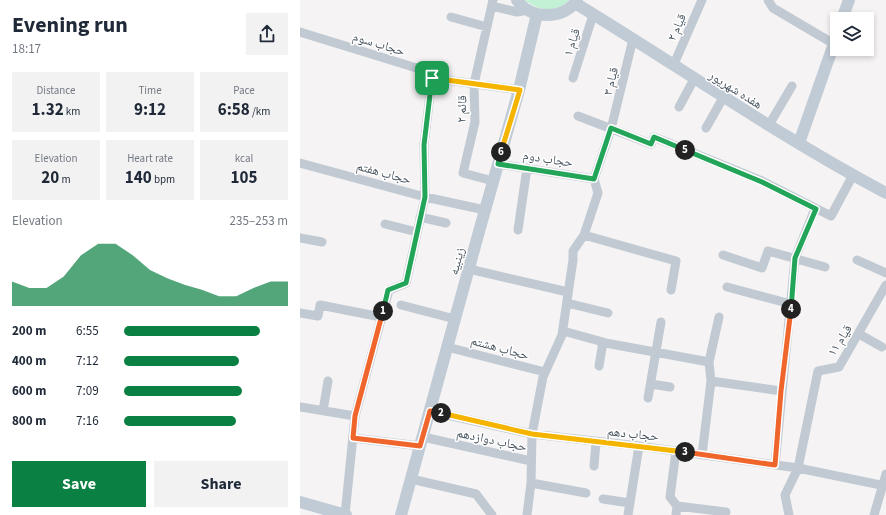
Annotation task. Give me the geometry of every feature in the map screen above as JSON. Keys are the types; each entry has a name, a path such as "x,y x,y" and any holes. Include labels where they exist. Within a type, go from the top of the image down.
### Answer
{"main road":[{"path":"517,0 532,12 557,14 567,10 576,2"},
{"path":"845,12 849,0"},
{"name":"هفده شهریور","path":"576,2 594,15 674,64 694,79 724,96 769,126 886,193"},
{"name":"زینبیه","path":"401,515 493,181 520,90 532,12"},
{"path":"800,143 830,54"},
{"path":"300,502 346,515"}],"street":[{"name":"قیام ۲","path":"674,64 702,0"},
{"path":"768,0 773,8 830,36"},
{"path":"492,3 517,12 532,12"},
{"name":"قائم ۲","path":"492,3 474,84 475,122 463,173 493,181"},
{"name":"قیام ۱","path":"573,78 594,15"},
{"path":"450,17 487,27"},
{"name":"حجاب سوم","path":"300,32 423,70 432,78 520,90"},
{"name":"قیام ۳","path":"594,179 611,128 633,39"},
{"path":"346,515 355,416 388,290 406,283 425,197 424,145 432,78"},
{"path":"679,107 694,79"},
{"path":"769,126 792,86"},
{"path":"706,128 724,96"},
{"path":"578,116 651,144 654,137 762,182 831,216 853,175"},
{"name":"حجاب هفتم","path":"300,163 425,197 485,210"},
{"name":"حجاب دوم","path":"498,164 594,179"},
{"path":"518,230 527,168"},
{"path":"526,515 531,483 532,434 545,372 563,331 566,303 574,260 573,251 584,235 598,193 594,179"},
{"path":"775,465 781,391 792,304 795,258 816,209"},
{"path":"420,217 446,223"},
{"path":"384,224 417,232"},
{"path":"584,235 676,261 671,290"},
{"path":"300,238 322,242"},
{"path":"723,255 762,268 768,251 825,267"},
{"path":"857,260 886,274"},
{"path":"469,269 568,292"},
{"name":"قیام ۱۱","path":"798,468 818,370 839,367 858,334 883,297 886,285"},
{"path":"727,287 792,304"},
{"path":"566,303 608,313"},
{"path":"300,313 318,316 320,304 381,317"},
{"path":"401,305 455,319"},
{"path":"702,455 711,381 709,362 719,317"},
{"path":"648,398 660,322"},
{"path":"563,331 600,342 709,362"},
{"path":"858,334 882,348"},
{"path":"598,366 603,342 600,342"},
{"name":"حجاب هشتم","path":"447,346 545,372"},
{"path":"323,411 328,381"},
{"path":"711,381 781,391"},
{"path":"651,384 670,387"},
{"path":"300,408 355,416"},
{"name":"حجاب دهم","path":"430,411 532,434 639,446 798,468 884,485"},
{"name":"حجاب دوازدهم","path":"353,438 422,442 531,461"},
{"path":"594,466 596,442"},
{"path":"628,515 639,446"},
{"path":"676,451 670,497 677,511 726,512"},
{"path":"789,515 785,495 798,468"},
{"path":"874,515 886,474"},
{"path":"411,479 476,494 492,515"},
{"path":"531,483 586,493"},
{"path":"603,499 630,503"}],"green space":[{"path":"525,0 569,0 553,9 541,9"}],"route":[{"path":"432,78 520,90 498,164 594,179 611,128 651,144 654,137 762,182 816,209 795,258 792,304 781,391 775,465 639,446 532,434 430,411 420,446 353,438 355,416 388,290 406,283 425,197 424,145 432,78"}]}
